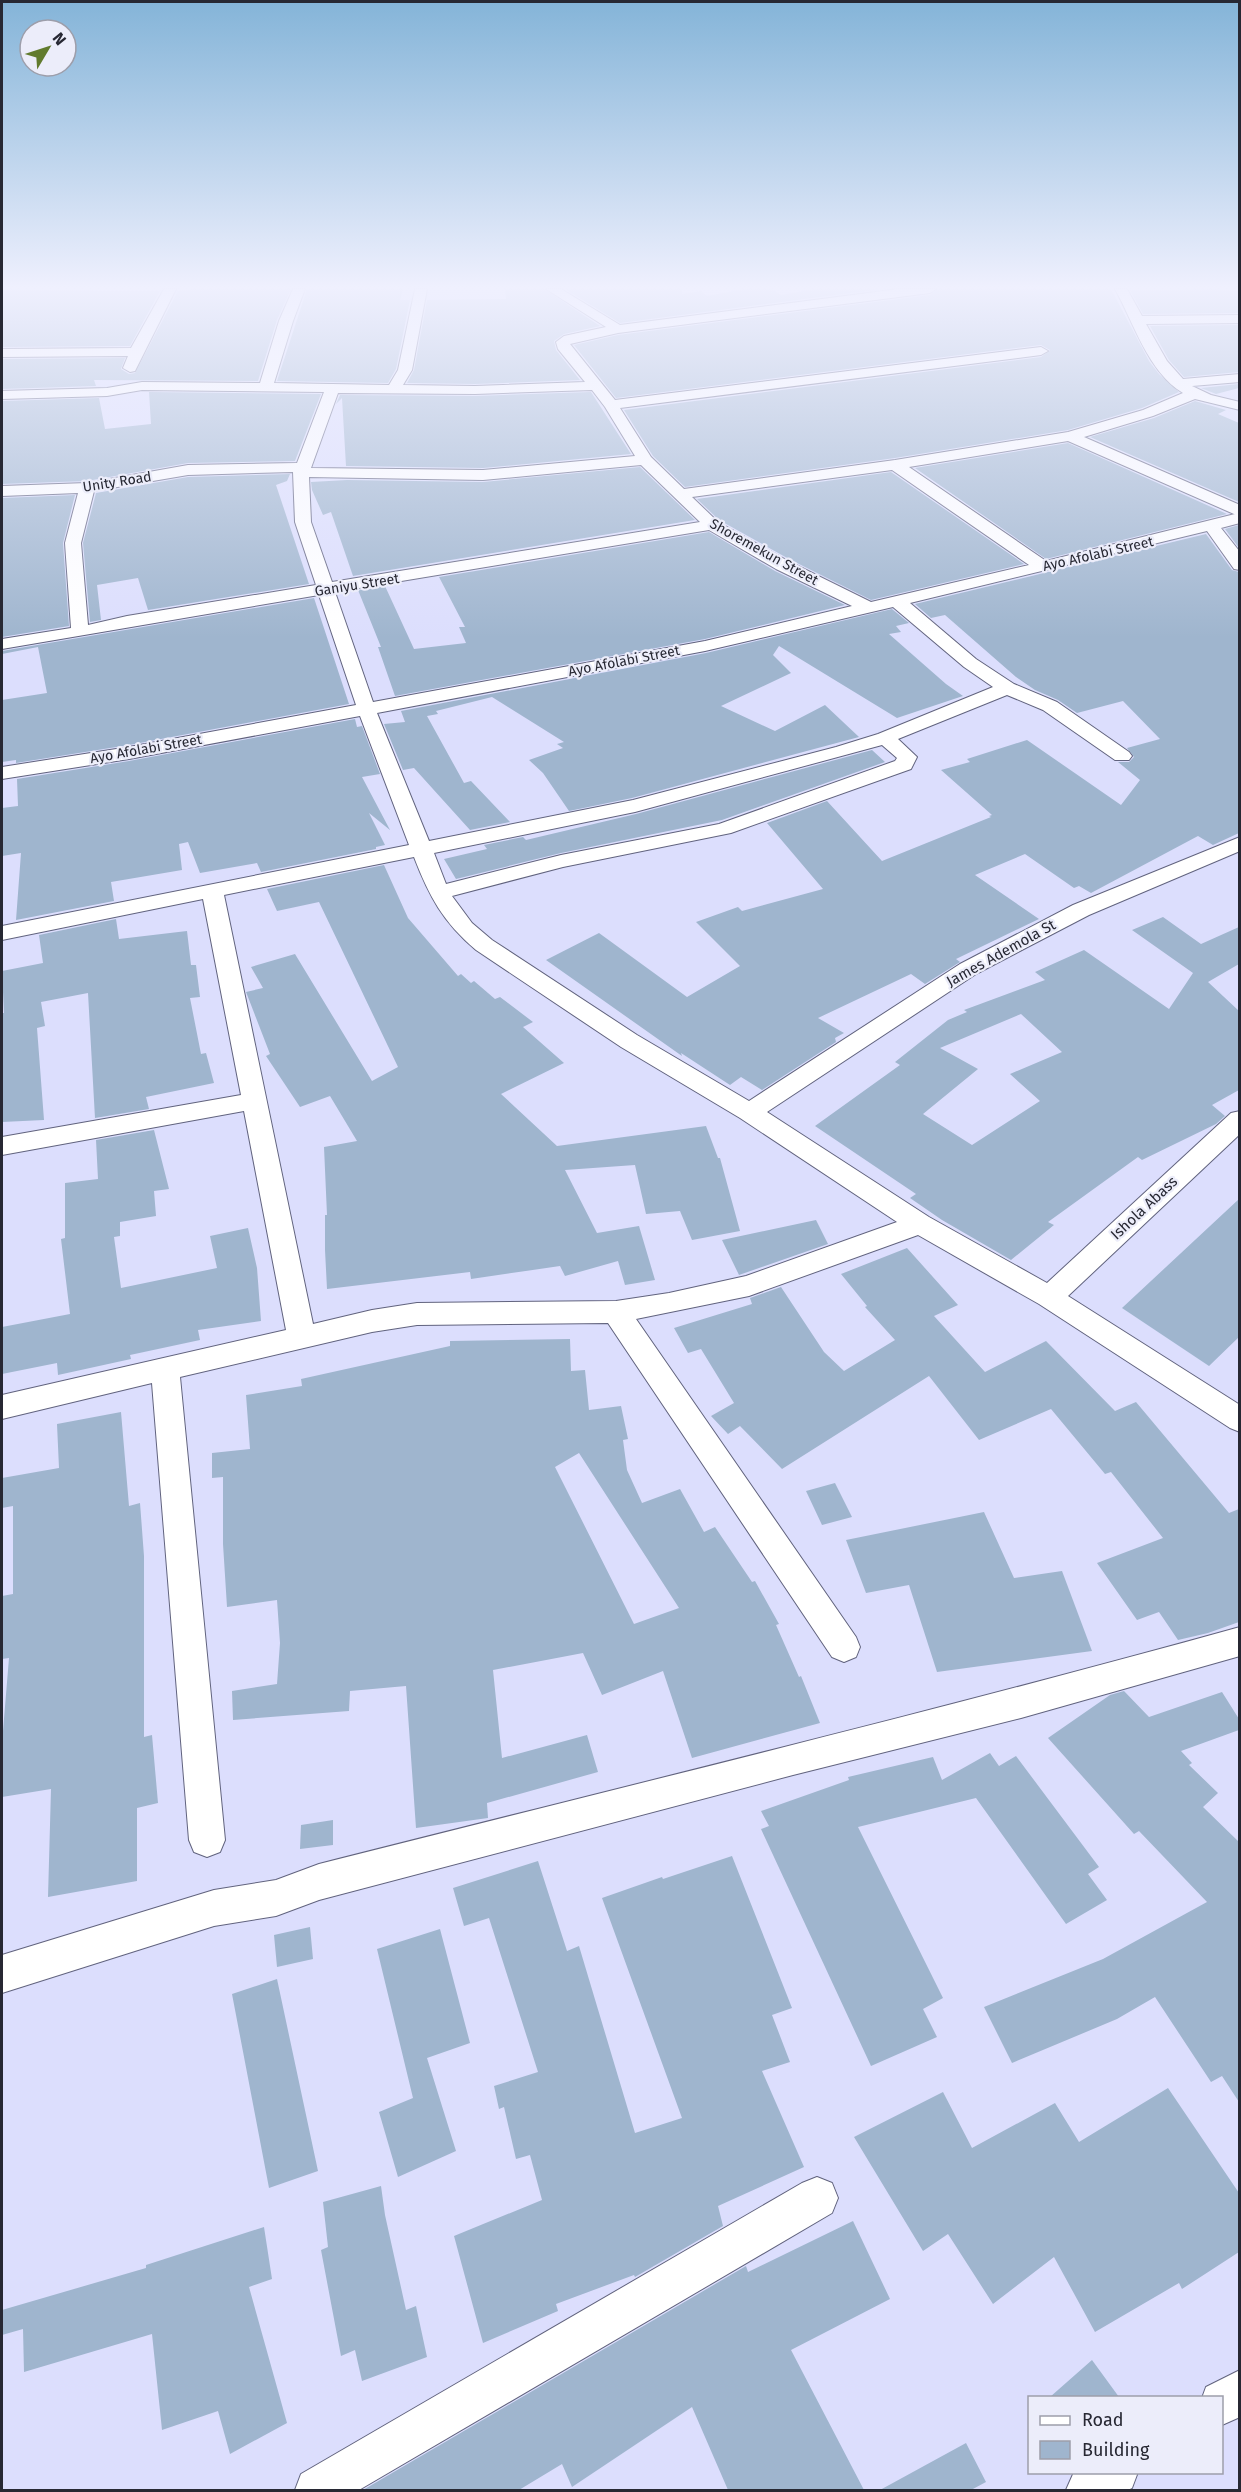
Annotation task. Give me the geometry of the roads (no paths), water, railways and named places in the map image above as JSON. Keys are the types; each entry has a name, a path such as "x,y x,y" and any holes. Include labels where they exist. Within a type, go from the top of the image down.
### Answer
{"street":[{"path":"327,405 303,470 303,522 366,708 421,849 439,892 464,928 484,945 629,1041 749,1112 920,1224 1049,1297 1239,1420"},
{"name":"Shoremekun Street","path":"610,405 645,460 712,525 782,565 867,607"},
{"path":"679,494 895,465 1070,436 1167,405"},
{"path":"1070,436 1239,511"},
{"name":"Unity Road","path":"2,491 87,488 188,470 303,470 483,475 645,460"},
{"path":"895,465 1043,567"},
{"path":"80,632 73,543 87,488"},
{"name":"Ayo Afolabi Street","path":"2,773 129,753 705,646 1043,567 1239,518"},
{"name":"Ganiyu Street","path":"2,644 80,632 127,621 712,525"},
{"path":"1212,526 1239,565"},
{"path":"895,600 970,663 1008,688 1050,706 1122,756"},
{"path":"2,933 635,806 885,738 1008,688"},
{"path":"439,892 561,861 724,829 903,765 907,757 885,738"},
{"name":"James Ademola St","path":"749,1112 968,969 1081,910 1239,843"},
{"path":"212,892 252,1101 302,1337"},
{"path":"2,1146 252,1101"},
{"name":"Ishola Abass","path":"1049,1297 1239,1119"},
{"path":"2,1407 372,1321 417,1314 616,1312 749,1286 920,1224"},
{"path":"616,1312 843,1647"},
{"path":"165,1368 207,1840"},
{"path":"2,1974 214,1908 276,1898 319,1882 782,1762 1021,1703 1239,1641"},
{"path":"317,2490 817,2198"},
{"path":"1223,2402 1239,2392"},
{"path":"1088,2490 1113,2474"}]}
